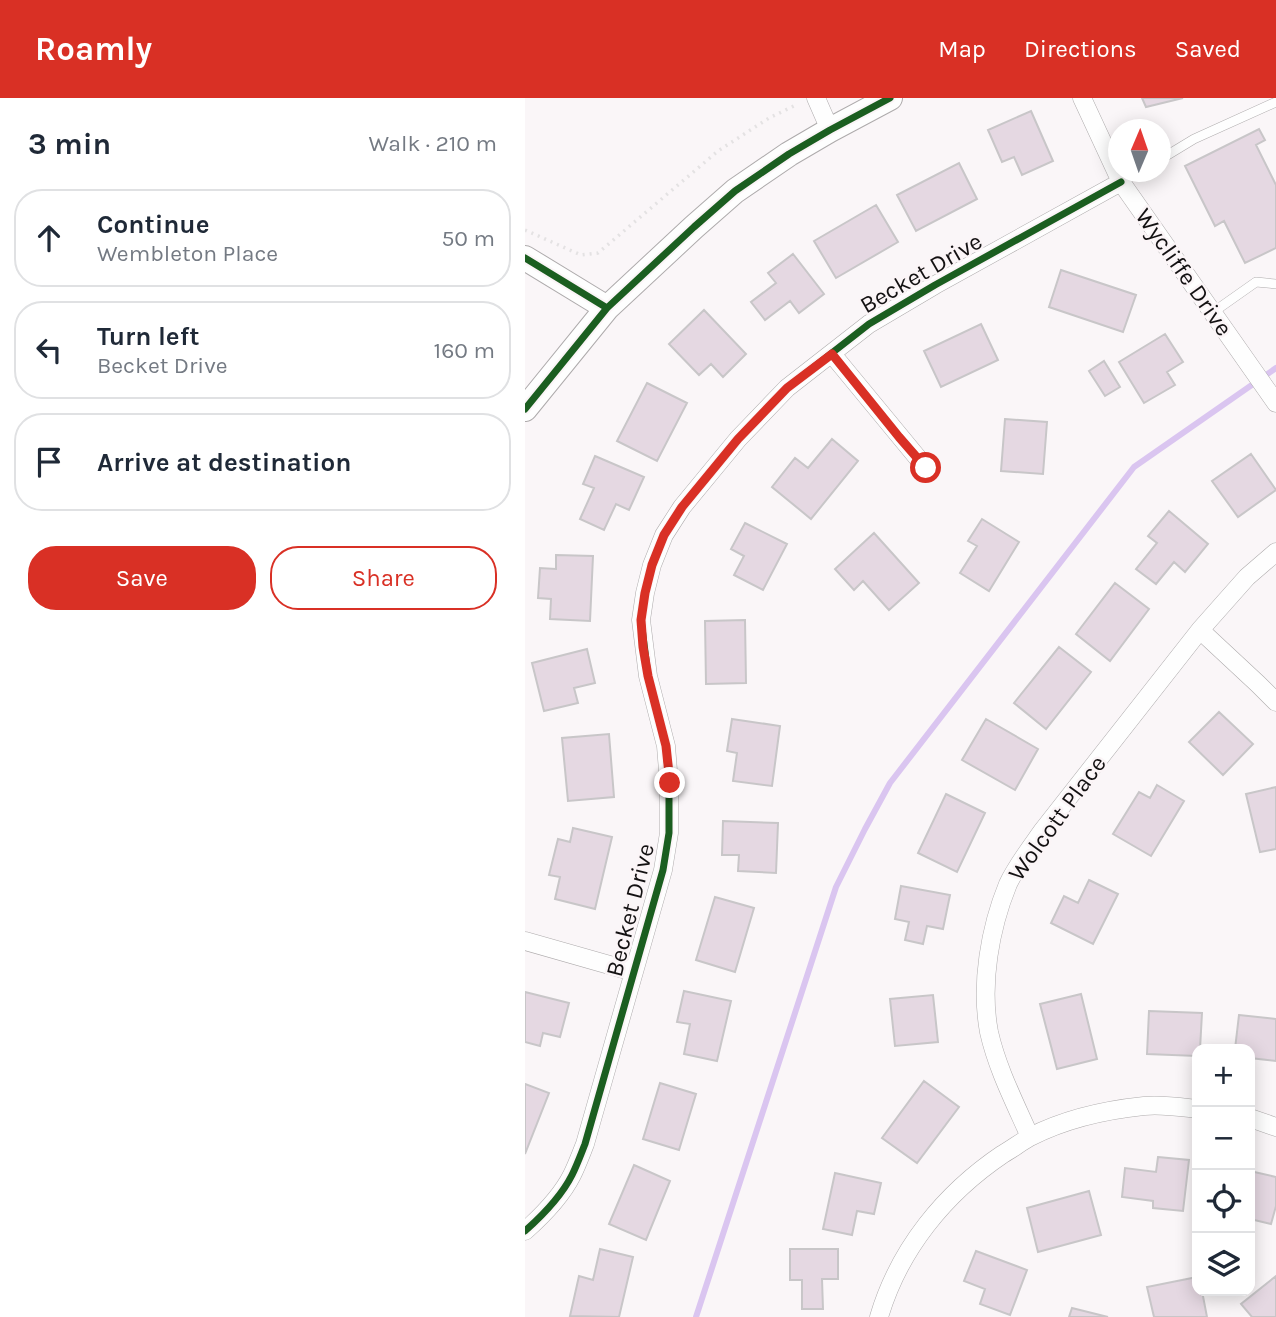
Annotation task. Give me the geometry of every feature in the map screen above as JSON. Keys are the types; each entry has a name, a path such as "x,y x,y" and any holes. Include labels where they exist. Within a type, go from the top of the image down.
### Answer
{"street":[{"path":"525,410 607,308 736,191 789,154 890,98"},
{"name":"Wycliffe Drive","path":"1081,98 1108,155"},
{"path":"808,100 830,130"},
{"name":"Wycliffe Drive","path":"1121,182 1276,403"},
{"name":"Becket Drive","path":"525,1231 558,1197 572,1175 585,1144 663,870 669,833 670,783 666,746 648,676 641,620 652,565 664,535 682,507 738,439 787,388 869,324 1121,182"},
{"path":"525,258 607,308"},
{"path":"832,354 926,468"},
{"name":"Wolcott Place","path":"1030,1137 1001,1071 989,1032 986,1001 992,941 998,912 1009,883 1036,839 1200,630 1247,577 1276,552"},
{"path":"1200,630 1276,702"},
{"path":"525,942 634,972"},
{"path":"879,1317 884,1301 916,1238 937,1210 989,1164 1030,1137 1069,1121 1106,1111 1146,1106 1192,1108"},
{"path":"1255,1120 1276,1127"}],"lane":[{"path":"1171,153 1194,139 1276,102"},
{"path":"1212,313 1256,282 1276,284"}],"path":[{"path":"525,230 580,255 598,253 719,151 769,118 808,100"}],"building":[{"path":"1142,98 1183,98 1146,107"},
{"path":"1031,111 1053,161 1022,175 1014,157 1002,162 988,130"},
{"path":"1259,129 1265,140 1256,145 1276,185 1276,248 1245,263 1224,221 1215,226 1185,166"},
{"path":"959,163 977,199 916,231 897,195"},
{"path":"876,205 898,242 836,278 814,241"},
{"path":"793,254 824,294 799,313 790,301 765,320 751,302 776,283 768,273"},
{"path":"1061,270 1136,295 1123,332 1049,307"},
{"path":"704,310 746,354 723,377 711,364 699,375 669,344"},
{"path":"981,324 998,360 941,387 924,351"},
{"path":"1165,334 1183,362 1167,372 1175,385 1144,403 1119,362"},
{"path":"1104,361 1120,387 1105,396 1089,371"},
{"path":"647,383 687,403 657,461 617,441"},
{"path":"1005,419 1047,422 1043,474 1001,471"},
{"path":"832,439 858,461 811,519 772,487 795,458 808,468"},
{"path":"1251,454 1276,490 1238,517 1212,481"},
{"path":"595,456 644,477 629,510 616,504 604,530 580,519 594,488 583,484"},
{"path":"1169,511 1208,544 1185,572 1174,562 1156,584 1136,569 1157,543 1148,536"},
{"path":"982,519 1019,542 989,591 960,573 977,546 968,541"},
{"path":"745,523 787,544 763,590 734,575 744,556 731,549"},
{"path":"874,533 919,583 889,610 863,581 854,590 835,569"},
{"path":"556,555 593,556 590,621 550,619 551,599 538,598 540,568 556,569"},
{"path":"1115,583 1149,609 1110,661 1076,634"},
{"path":"745,620 746,683 706,684 705,621"},
{"path":"1059,647 1091,672 1046,729 1014,703"},
{"path":"587,649 595,683 574,688 578,703 544,711 532,663"},
{"path":"1219,712 1253,744 1223,775 1189,742"},
{"path":"732,719 780,726 772,786 733,781 737,753 727,751"},
{"path":"986,719 1038,749 1015,790 962,760"},
{"path":"609,734 614,797 568,801 562,738"},
{"path":"1157,785 1184,801 1151,856 1113,834 1139,792 1150,798"},
{"path":"1276,787 1276,849 1260,852 1246,794"},
{"path":"946,794 985,813 957,872 918,853"},
{"path":"723,821 778,823 776,873 738,871 739,855 722,855"},
{"path":"573,828 612,837 595,909 555,899 560,877 549,875 558,839 570,842"},
{"path":"1089,880 1118,894 1093,944 1051,923 1064,896 1078,903"},
{"path":"901,886 950,895 943,929 927,926 923,944 905,940 909,922 895,919"},
{"path":"715,897 754,908 735,972 696,960"},
{"path":"684,991 731,1001 717,1061 684,1054 690,1024 677,1022"},
{"path":"525,992 569,1003 560,1037 543,1033 540,1046 525,1042"},
{"path":"1081,994 1097,1059 1057,1069 1040,1004"},
{"path":"933,995 938,1042 895,1046 890,999"},
{"path":"1149,1011 1202,1013 1200,1044 1192,1044 1192,1056 1147,1054"},
{"path":"1239,1015 1276,1019 1276,1061 1255,1059 1255,1044 1236,1044"},
{"path":"924,1081 959,1107 917,1163 882,1138"},
{"path":"660,1083 696,1094 679,1150 643,1139"},
{"path":"525,1084 549,1093 525,1154"},
{"path":"1158,1157 1189,1160 1183,1211 1153,1208 1153,1201 1122,1197 1125,1168 1156,1172"},
{"path":"634,1165 670,1181 646,1240 609,1224"},
{"path":"1255,1172 1276,1177 1276,1206 1271,1224 1255,1220"},
{"path":"835,1173 881,1183 874,1214 857,1211 852,1235 823,1229"},
{"path":"1089,1191 1101,1235 1038,1252 1027,1208"},
{"path":"600,1249 633,1257 619,1317 570,1316 579,1276 593,1280"},
{"path":"790,1249 838,1249 838,1279 822,1279 823,1309 802,1309 802,1280 790,1280"},
{"path":"976,1251 1027,1270 1010,1315 980,1304 985,1289 964,1281"},
{"path":"1276,1276 1276,1317 1252,1317 1241,1304 1255,1296 1255,1293"},
{"path":"1192,1278 1192,1296 1203,1296 1207,1317 1154,1317 1147,1287"},
{"path":"1072,1308 1108,1317 1069,1317"}],"waterway":[{"path":"696,1317 836,887 890,783 1134,467 1276,368"}],"cycle path":[{"path":"525,409 607,308 735,191 789,154 890,98"},
{"path":"525,1231 563,1191 585,1144 663,870 669,833 666,746 648,676 641,620 652,565 664,535 682,507 738,439 787,388 869,324 1121,182"},
{"path":"525,258 607,308"}],"route":[{"path":"670,783 666,746 648,676 641,620 652,565 664,535 682,507 738,439 787,388 832,354 926,468"}]}
